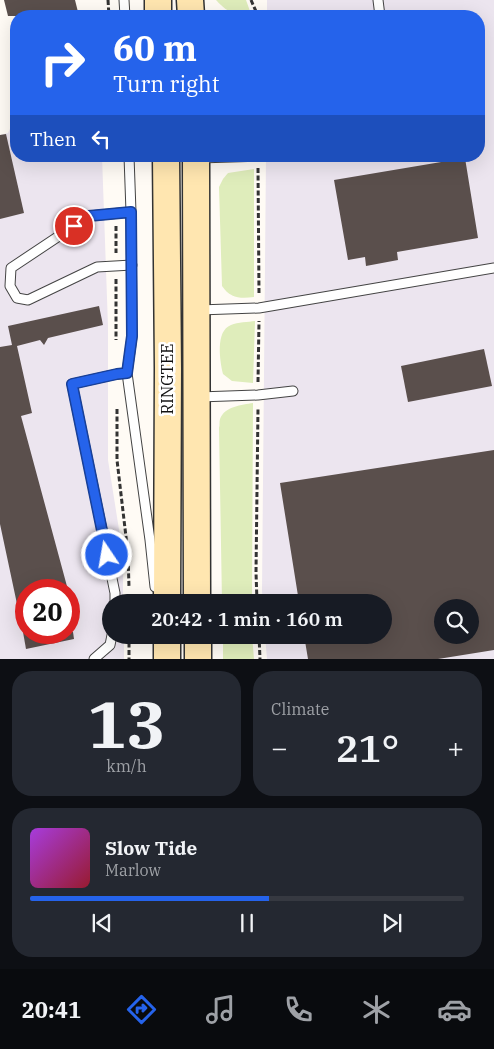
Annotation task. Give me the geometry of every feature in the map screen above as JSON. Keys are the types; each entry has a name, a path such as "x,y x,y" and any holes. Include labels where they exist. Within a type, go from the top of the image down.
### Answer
{"main road":[{"name":"RINGTEE","path":"161,594 168,358 166,162"},
{"name":"RINGTEE","path":"196,162 197,594"},
{"path":"166,659 167,644"},
{"path":"198,644 198,659"}],"lane":[{"path":"129,162 132,336 127,373 150,540 160,594"},
{"path":"131,212 89,216 11,268 10,286 17,298 28,300 96,267 132,265"},
{"path":"196,310 259,308 494,268"},
{"path":"115,594 72,384 127,373"},
{"path":"197,397 258,395 293,390"},
{"path":"94,659 110,644"},
{"path":"161,644 162,659"}],"path":[{"path":"257,594 259,162"},
{"path":"128,644 128,659"},
{"path":"259,644 260,659"}],"shaded area":[{"path":"267,0 494,0 494,659 267,659 266,644 392,644 392,594 262,594 266,162 485,162 485,10 267,10"},
{"path":"10,129 10,162 102,162 108,326 108,460 123,555 123,594 102,594 102,644 124,644 124,659 0,659 0,135 8,133"}],"green space":[{"path":"216,0 246,0 250,10 228,10"},
{"path":"254,169 254,297 240,298 228,293 222,286 219,187 228,173"},
{"path":"255,321 253,383 232,381 223,374 220,347 223,333 231,325"},
{"path":"253,403 252,594 222,594 219,428 222,415 226,411"},
{"path":"223,644 253,644 254,659 223,659"}],"building":[{"path":"4,0 75,0 78,10 10,10 10,16 8,16"},
{"path":"6,134 10,162 12,162 24,213 0,219 0,135"},
{"path":"441,162 466,162 478,238 397,252 398,260 366,266 365,257 348,260 334,180"},
{"path":"99,306 103,325 48,338 44,345 40,340 17,346 32,413 21,416 65,579 15,579 15,594 0,524 0,347 12,345 8,326"},
{"path":"484,349 492,386 408,402 401,366"},
{"path":"494,450 494,650 438,659 308,659 306,644 392,644 392,594 298,594 280,483"},
{"path":"25,644 50,644 26,649"}],"route":[{"path":"74,226 89,216 131,212 132,336 127,373 72,384 107,555"}]}
